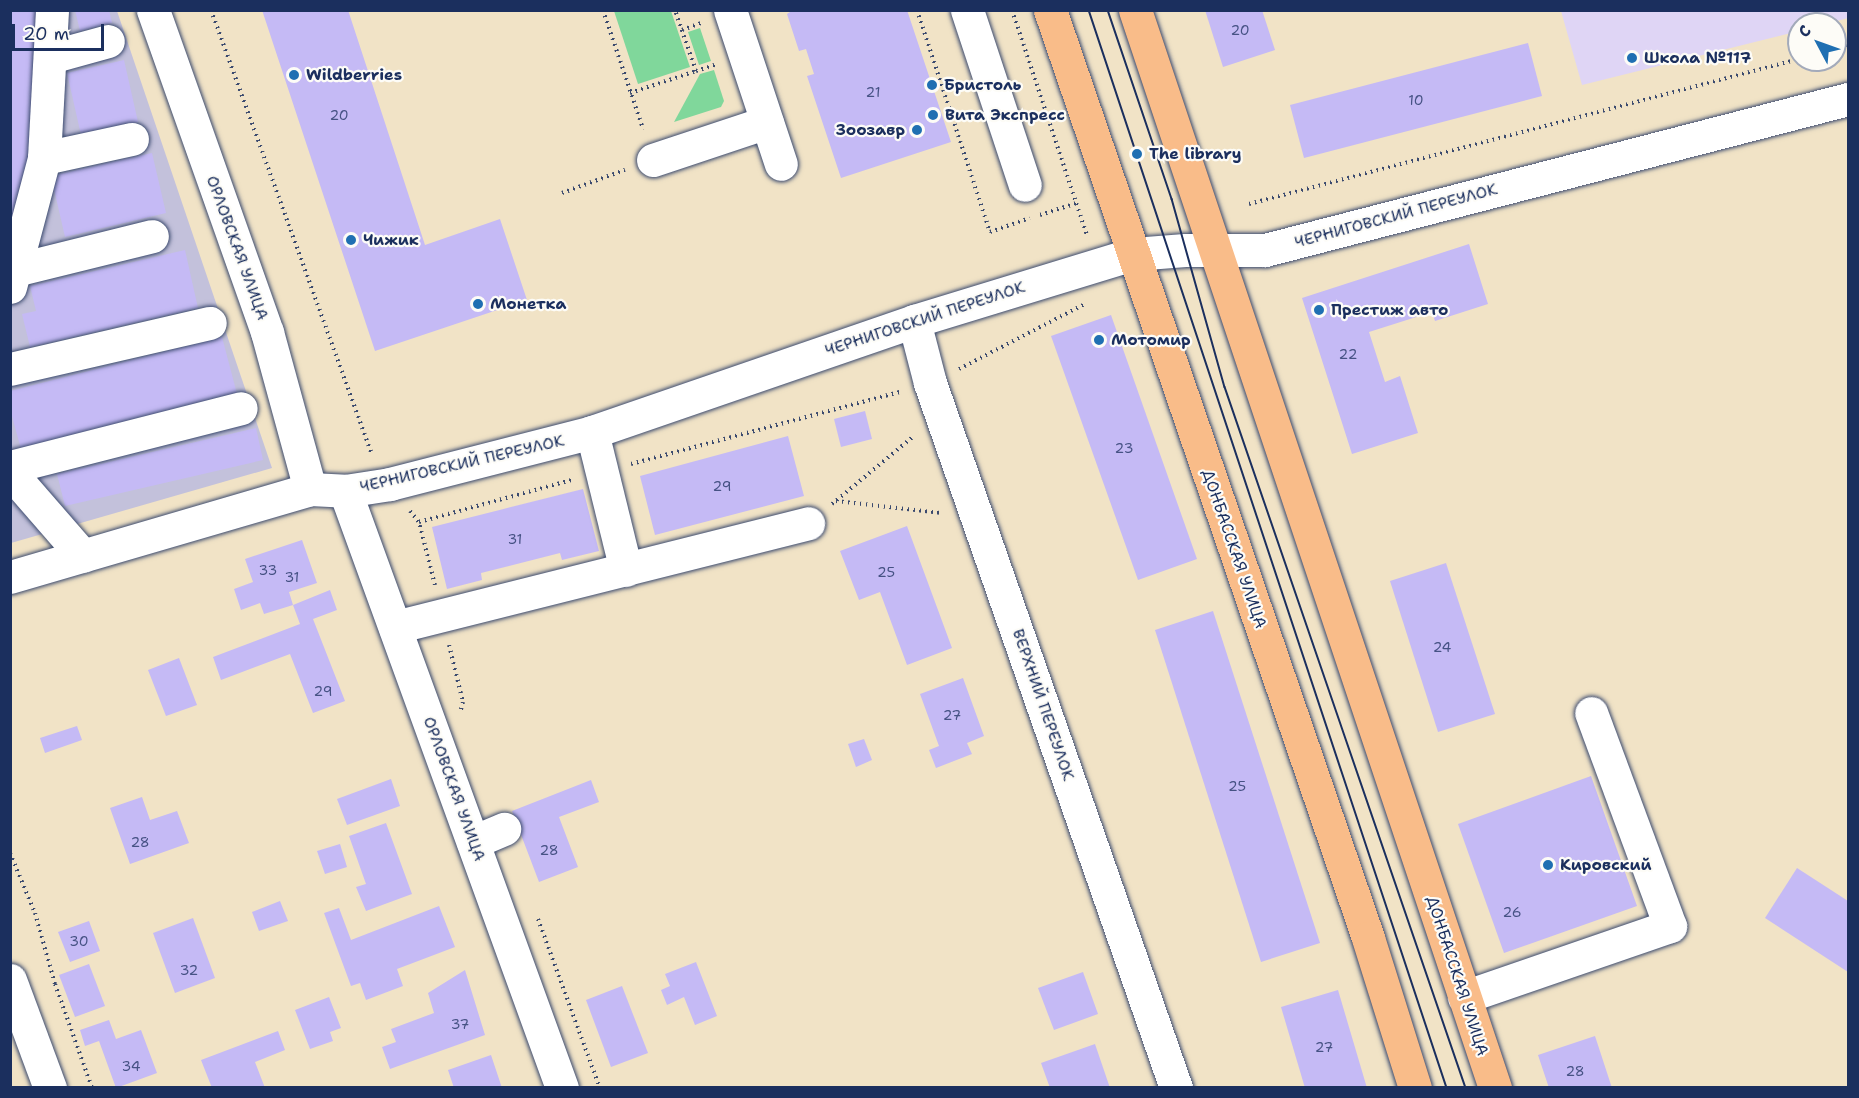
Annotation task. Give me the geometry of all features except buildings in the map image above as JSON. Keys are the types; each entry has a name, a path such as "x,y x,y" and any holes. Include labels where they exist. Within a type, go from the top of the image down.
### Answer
{"main road":[{"name":"ДОНБАССКАЯ УЛИЦА","path":"1050,10 1368,938 1415,1088"},
{"name":"ДОНБАССКАЯ УЛИЦА","path":"1135,10 1495,1088"}],"street":[{"path":"13,278 44,158 52,10"},
{"name":"ОРЛОВСКАЯ УЛИЦА","path":"153,10 267,332 310,489"},
{"path":"967,10 1025,185"},
{"path":"715,14 767,122 781,164"},
{"path":"50,57 108,41"},
{"name":"ЧЕРНИГОВСКИЙ ПЕРЕУЛОК","path":"10,577 310,489 345,491 390,484 592,432 914,321 1133,254 1185,250 1216,252 1265,250 1848,99"},
{"path":"649,149 767,122"},
{"path":"44,158 132,139"},
{"path":"13,278 152,236"},
{"name":"ВЕРХНИЙ ПЕРЕУЛОК","path":"914,321 930,383 1176,1088"},
{"path":"10,369 210,323"},
{"path":"10,467 242,408"},
{"path":"592,432 626,570"},
{"path":"10,472 83,556"},
{"name":"ОРЛОВСКАЯ УЛИЦА","path":"345,491 473,842 552,1084"},
{"path":"395,627 808,524"},
{"path":"1464,997 1670,926 1591,713"},
{"path":"473,842 504,829"},
{"path":"10,980 50,1088"}],"path":[{"path":"211,10 372,454"},
{"path":"562,193 649,149 603,10"},
{"path":"630,93 696,71 675,10"},
{"path":"917,10 990,232 1076,203"},
{"path":"1012,10 1097,264"},
{"path":"706,33 715,14"},
{"path":"713,54 720,75"},
{"path":"1249,204 1787,62"},
{"path":"444,763 463,702 419,522 930,383 1084,304"},
{"path":"808,524 942,414"},
{"path":"835,501 946,513"},
{"path":"10,853 35,913 55,984 92,1088"},
{"path":"533,908 600,1088"}],"shaded area":[{"name":"Школа №117","path":"1848,10 1848,18 1847,12 1787,12 1787,34 1582,85 1561,11"},
{"path":"11,11 117,11 272,468 11,543"}],"green space":[{"path":"614,11 671,11 690,67 638,84"},
{"path":"700,28 711,61 699,65 688,32"},
{"path":"714,70 724,101 721,107 674,122 700,74"}],"tram line":[{"path":"1089,10 1447,1088"},
{"path":"1108,10 1172,199 1225,387 1466,1088"}],"place":[{"name":"Школа №117","path":"1632,58"},
{"name":"Wildberries","path":"294,75"},
{"name":"Бристоль","path":"932,85"},
{"name":"Вита Экспресс","path":"933,115"},
{"name":"Зоозавр","path":"917,130"},
{"name":"The library","path":"1137,154"},
{"name":"Чижик","path":"351,240"},
{"name":"Монетка","path":"478,304"},
{"name":"Престиж авто","path":"1319,310"},
{"name":"Мотомир","path":"1099,340"},
{"name":"Кировский","path":"1548,865"}]}
